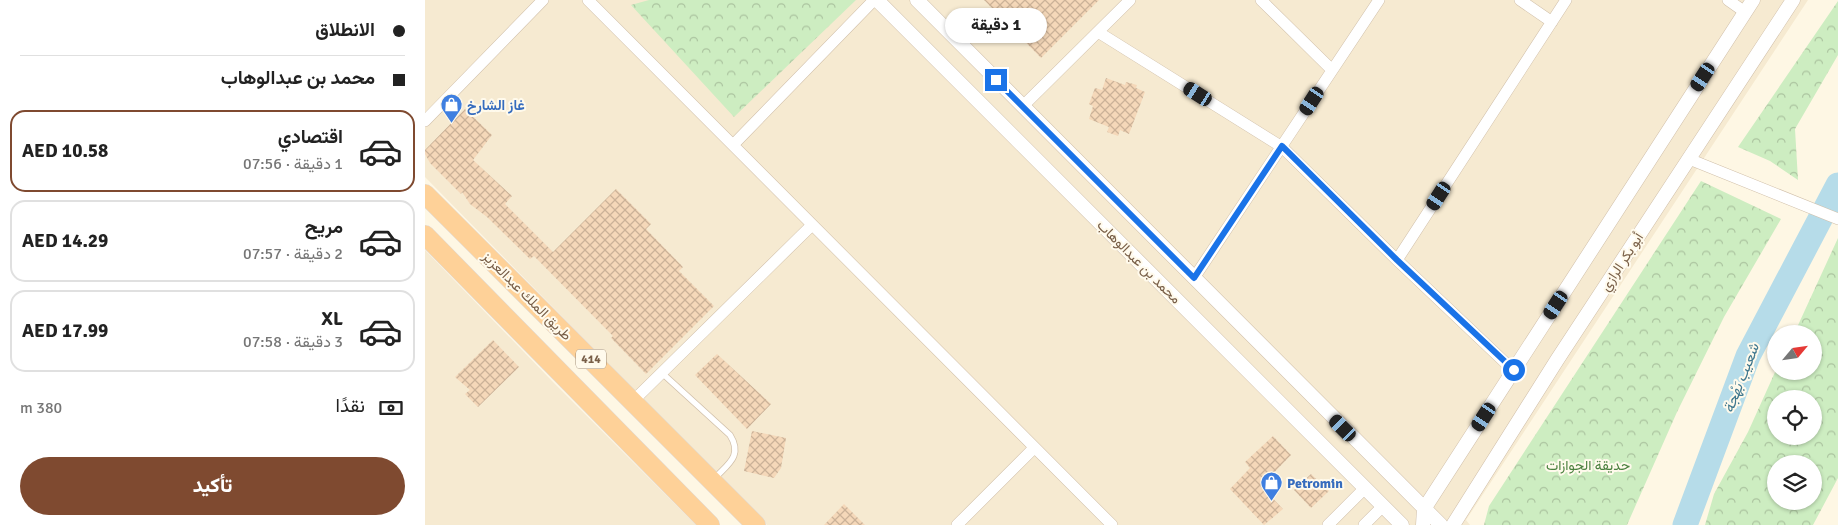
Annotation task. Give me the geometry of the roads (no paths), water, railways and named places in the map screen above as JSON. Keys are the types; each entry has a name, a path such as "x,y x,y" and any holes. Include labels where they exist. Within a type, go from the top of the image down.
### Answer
{"highway":[{"name":"طريق الملك عبدالعزيز","path":"425,194 756,525"},
{"name":"414","path":"425,235 710,525"}],"street":[{"path":"425,121 543,0"},
{"path":"588,0 1112,525"},
{"path":"733,145 875,0"},
{"name":"محمد بن عبدالوهاب","path":"875,0 1402,525"},
{"name":"محمد بن عبدالوهاب","path":"917,0 1441,525"},
{"path":"1023,106 1130,0"},
{"path":"1261,0 1332,70"},
{"path":"1194,278 1379,0"},
{"path":"1520,0 1552,22"},
{"path":"1397,260 1566,0"},
{"path":"1423,525 1425,509 1749,6 1728,0"},
{"name":"أبو بكر الرازي","path":"1453,525 1557,360 1793,0"},
{"path":"1098,32 1282,146 1397,260 1514,370"},
{"path":"1689,159 1835,218"},
{"path":"633,401 812,225"},
{"path":"957,525 1034,448"},
{"path":"1329,525 1365,488"},
{"path":"1364,525 1383,506"}],"lane":[{"path":"662,373 730,434 735,443 736,453 732,461 713,481"}],"waterway":[{"name":"شعيب بَهْجة","path":"1685,525 1748,356 1838,185"}],"place":[{"name":"غاز الشارخ","path":"451,124"},
{"name":"Petromin","path":"1271,502"}],"park label":[{"name":"حديقة الجوازات","path":"1588,465"}]}
